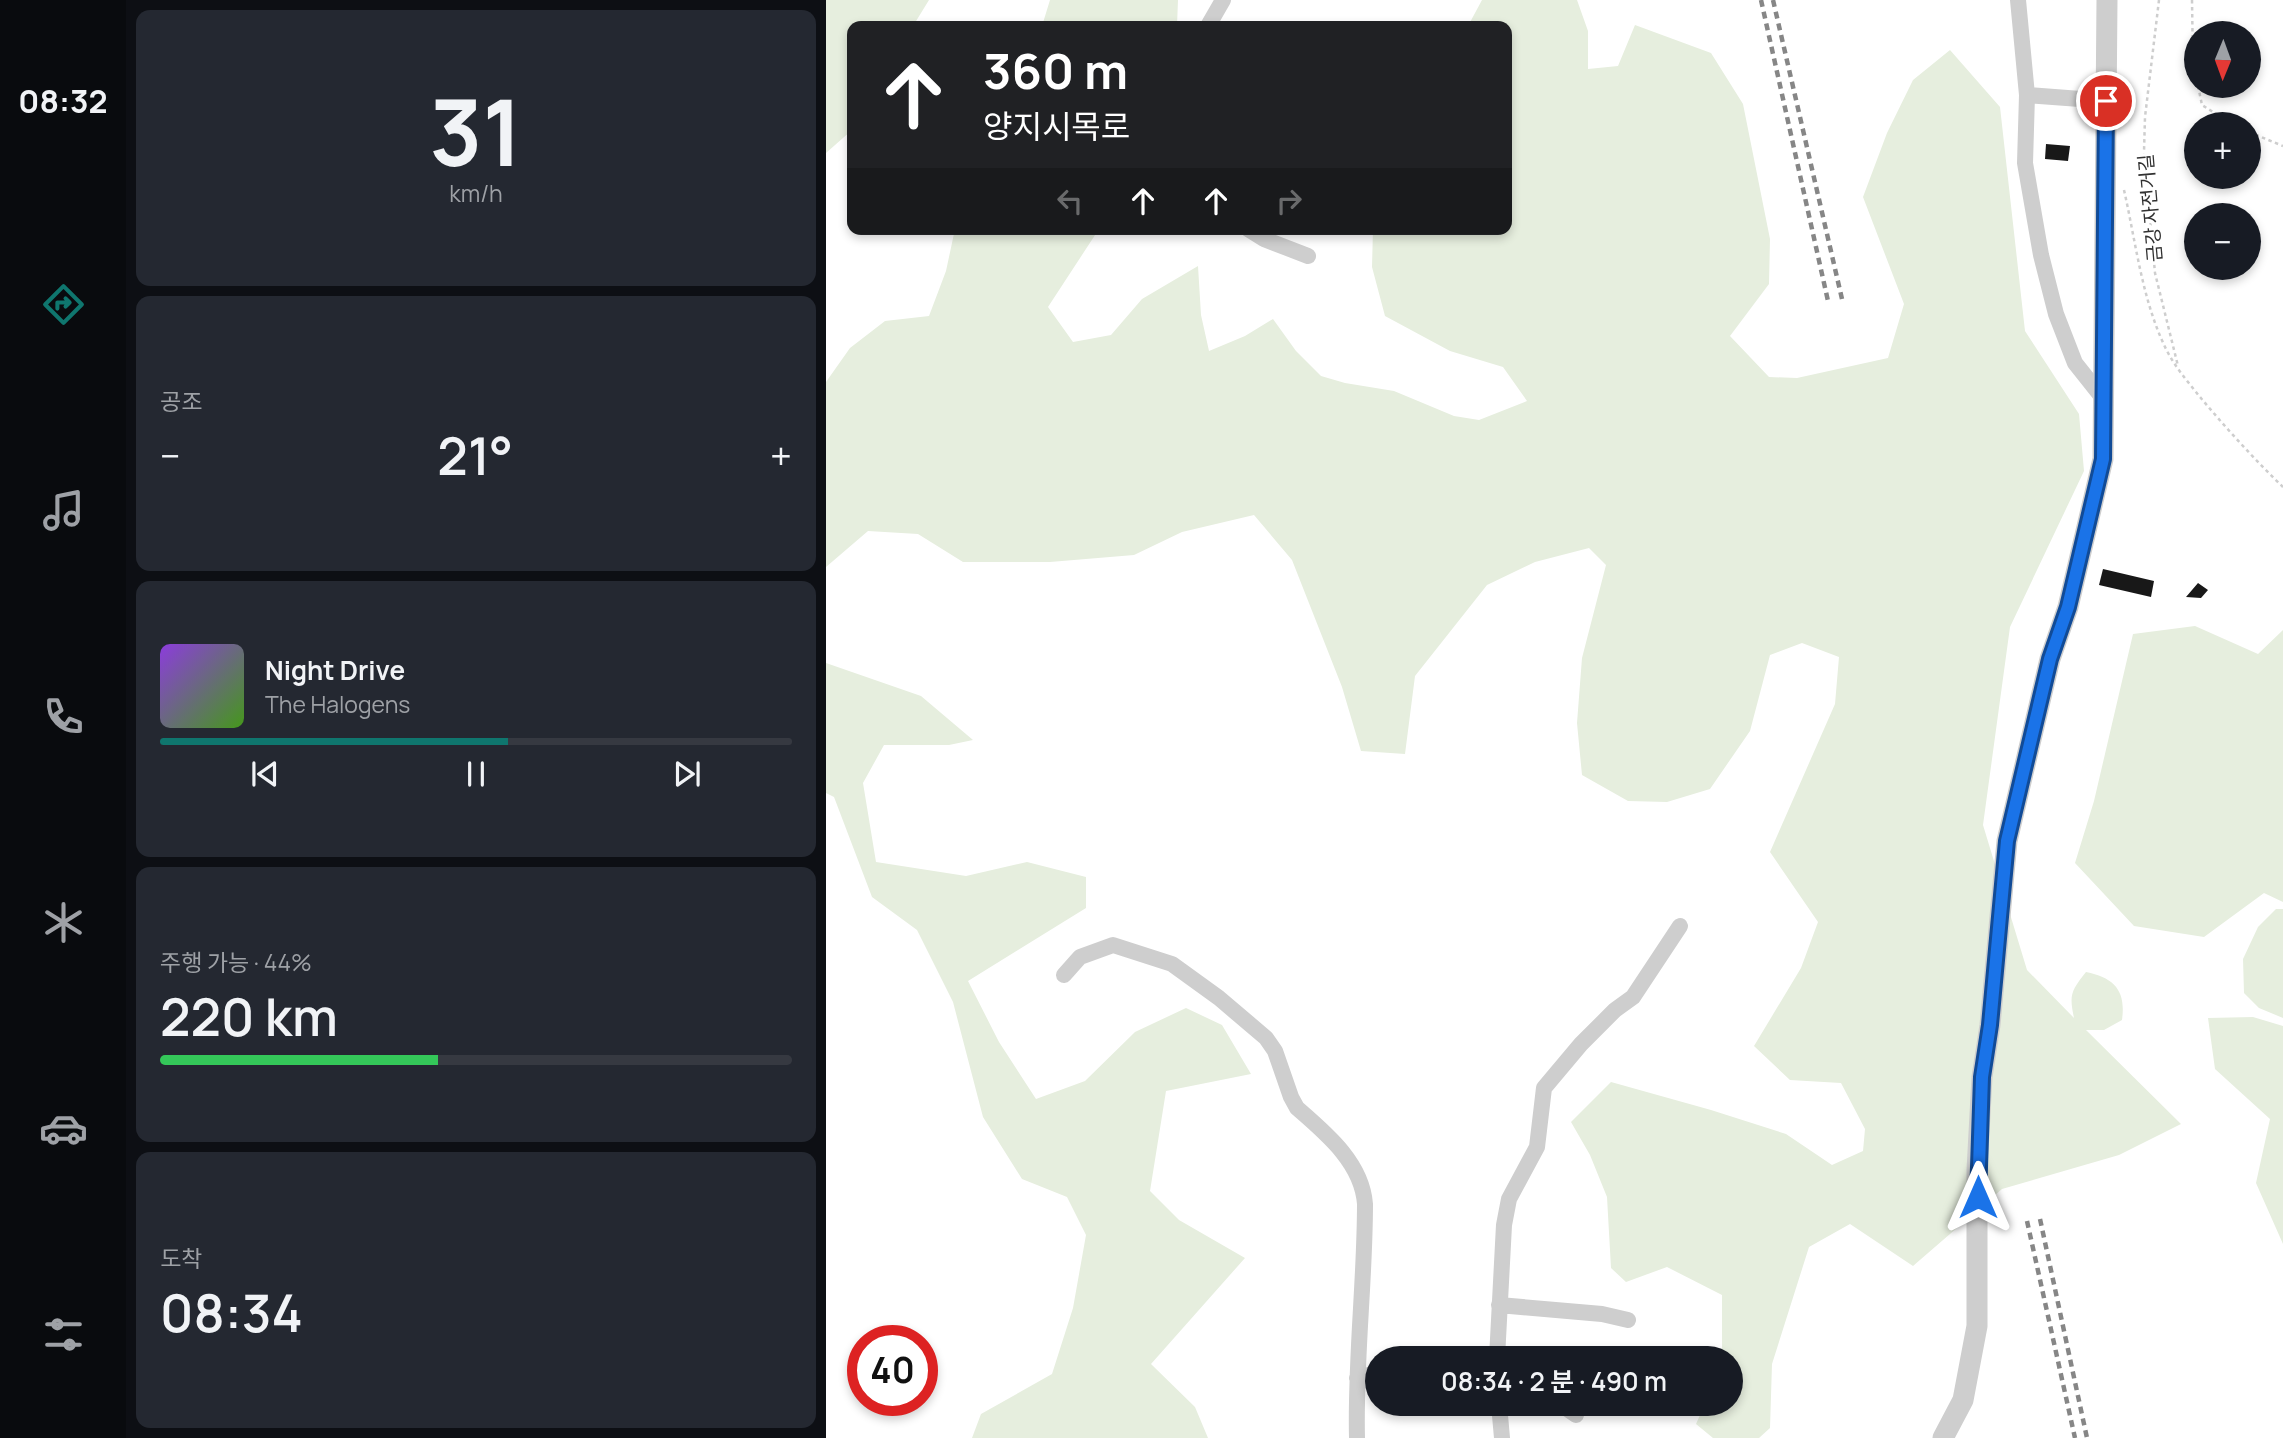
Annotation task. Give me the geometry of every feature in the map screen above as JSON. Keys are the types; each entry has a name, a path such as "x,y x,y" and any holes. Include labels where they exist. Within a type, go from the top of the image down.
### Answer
{"street":[{"path":"1211,21 1223,0"},
{"path":"2018,0 2027,95 2025,163 2041,255 2056,314 2075,363 2102,397"},
{"path":"1943,1438 1963,1400 1977,1326 1977,1170 1982,1077 1990,1025 2007,841 2050,659 2068,607 2103,459 2107,0"},
{"path":"2027,95 2106,101"},
{"path":"1258,235 1308,256"},
{"path":"1497,1346 1504,1225 1509,1199 1537,1147 1544,1087 1581,1044 1615,1010 1633,997 1680,926"},
{"path":"1064,975 1080,957 1113,945 1172,964 1219,998 1266,1038 1275,1051 1297,1108 1354,1166 1364,1189 1365,1231 1357,1377 1357,1438"},
{"path":"1499,1305 1602,1314 1628,1320"},
{"path":"1357,1377 1365,1375"},
{"path":"1500,1416 1503,1438"}],"path":[{"name":"금강 자전거길","path":"2159,0 2144,152 2149,183 2155,273 2180,372"},
{"path":"2192,0 2192,21"},
{"path":"2201,98 2202,104 2214,112"},
{"path":"2261,137 2283,146"},
{"name":"금강 자전거길","path":"2124,186 2137,257 2154,319 2166,350 2180,372 2238,441 2283,487"}],"green space":[{"path":"826,0 929,0 916,21 847,21 847,134 826,153"},
{"path":"1050,0 1178,0 1177,21 1044,21"},
{"path":"1482,0 1577,0 1588,31 1588,69 1618,66 1635,25 1711,53 1743,104 1770,239 1769,284 1730,336 1769,377 1797,378 1888,358 1904,304 1863,197 1887,133 1913,80 1950,50 2000,107 2025,331 2079,414 2084,471 2010,627 1983,825 2027,970 2074,1018 2072,994 2086,972 2104,978 2116,987 2122,1001 2122,1020 2104,1030 2086,1030 2181,1124 2119,1155 2002,1189 1913,1266 1850,1224 1809,1247 1772,1364 1770,1428 1759,1438 1713,1438 1696,1424 1700,1416 1743,1416 1743,1346 1722,1346 1722,1295 1667,1267 1626,1282 1611,1268 1607,1197 1590,1155 1571,1122 1611,1082 1786,1134 1832,1165 1863,1151 1865,1129 1841,1083 1790,1080 1754,1046 1801,968 1818,922 1770,852 1835,704 1839,657 1802,643 1770,655 1750,731 1710,789 1667,802 1628,801 1582,775 1577,723 1582,658 1606,565 1589,548 1535,562 1487,585 1415,676 1405,754 1361,751 1342,687 1292,560 1254,515 1182,532 1134,555 1050,562 963,562 918,534 868,531 826,567 826,382 850,348 885,321 929,316 946,271 954,235 1095,235 1048,307 1073,342 1111,335 1142,299 1198,266 1201,315 1209,351 1245,336 1273,319 1296,351 1321,376 1394,391 1454,416 1479,420 1527,401 1503,367 1450,351 1385,316 1372,267 1373,235 1512,235 1512,21 1471,21"},
{"path":"2195,626 2258,654 2283,630 2283,902 2264,893 2204,937 2134,926 2075,863 2094,801 2133,634"},
{"path":"826,663 921,696 973,740 949,745 884,745 863,783 876,862 966,876 1027,862 1086,877 1086,908 968,981 999,1042 1036,1099 1085,1081 1135,1032 1186,1008 1222,1025 1251,1074 1166,1091 1150,1191 1179,1220 1245,1258 1151,1364 1195,1407 1208,1438 972,1438 981,1414 1052,1374 1073,1308 1086,1235 1067,1197 1022,1179 983,1117 953,1002 917,930 872,897 834,797 826,793"},
{"path":"2276,909 2283,909 2283,1018 2259,1008 2244,993 2243,959 2258,927"},
{"path":"2253,1017 2283,1026 2283,1244 2256,1183 2270,1119 2215,1069 2208,1018"}],"building":[{"path":"2046,144 2070,146 2068,161 2045,159"},
{"path":"2103,569 2154,581 2151,597 2099,585"},
{"path":"2198,583 2208,590 2201,598 2186,597"}],"railway":[{"path":"1761,0 1828,301"},
{"path":"1773,0 1842,299"},
{"path":"2040,1219 2087,1438"},
{"path":"2027,1221 2075,1438"}],"route":[{"path":"1978,1197 1982,1077 1990,1025 2007,841 2050,659 2068,607 2103,459 2106,101"}]}
